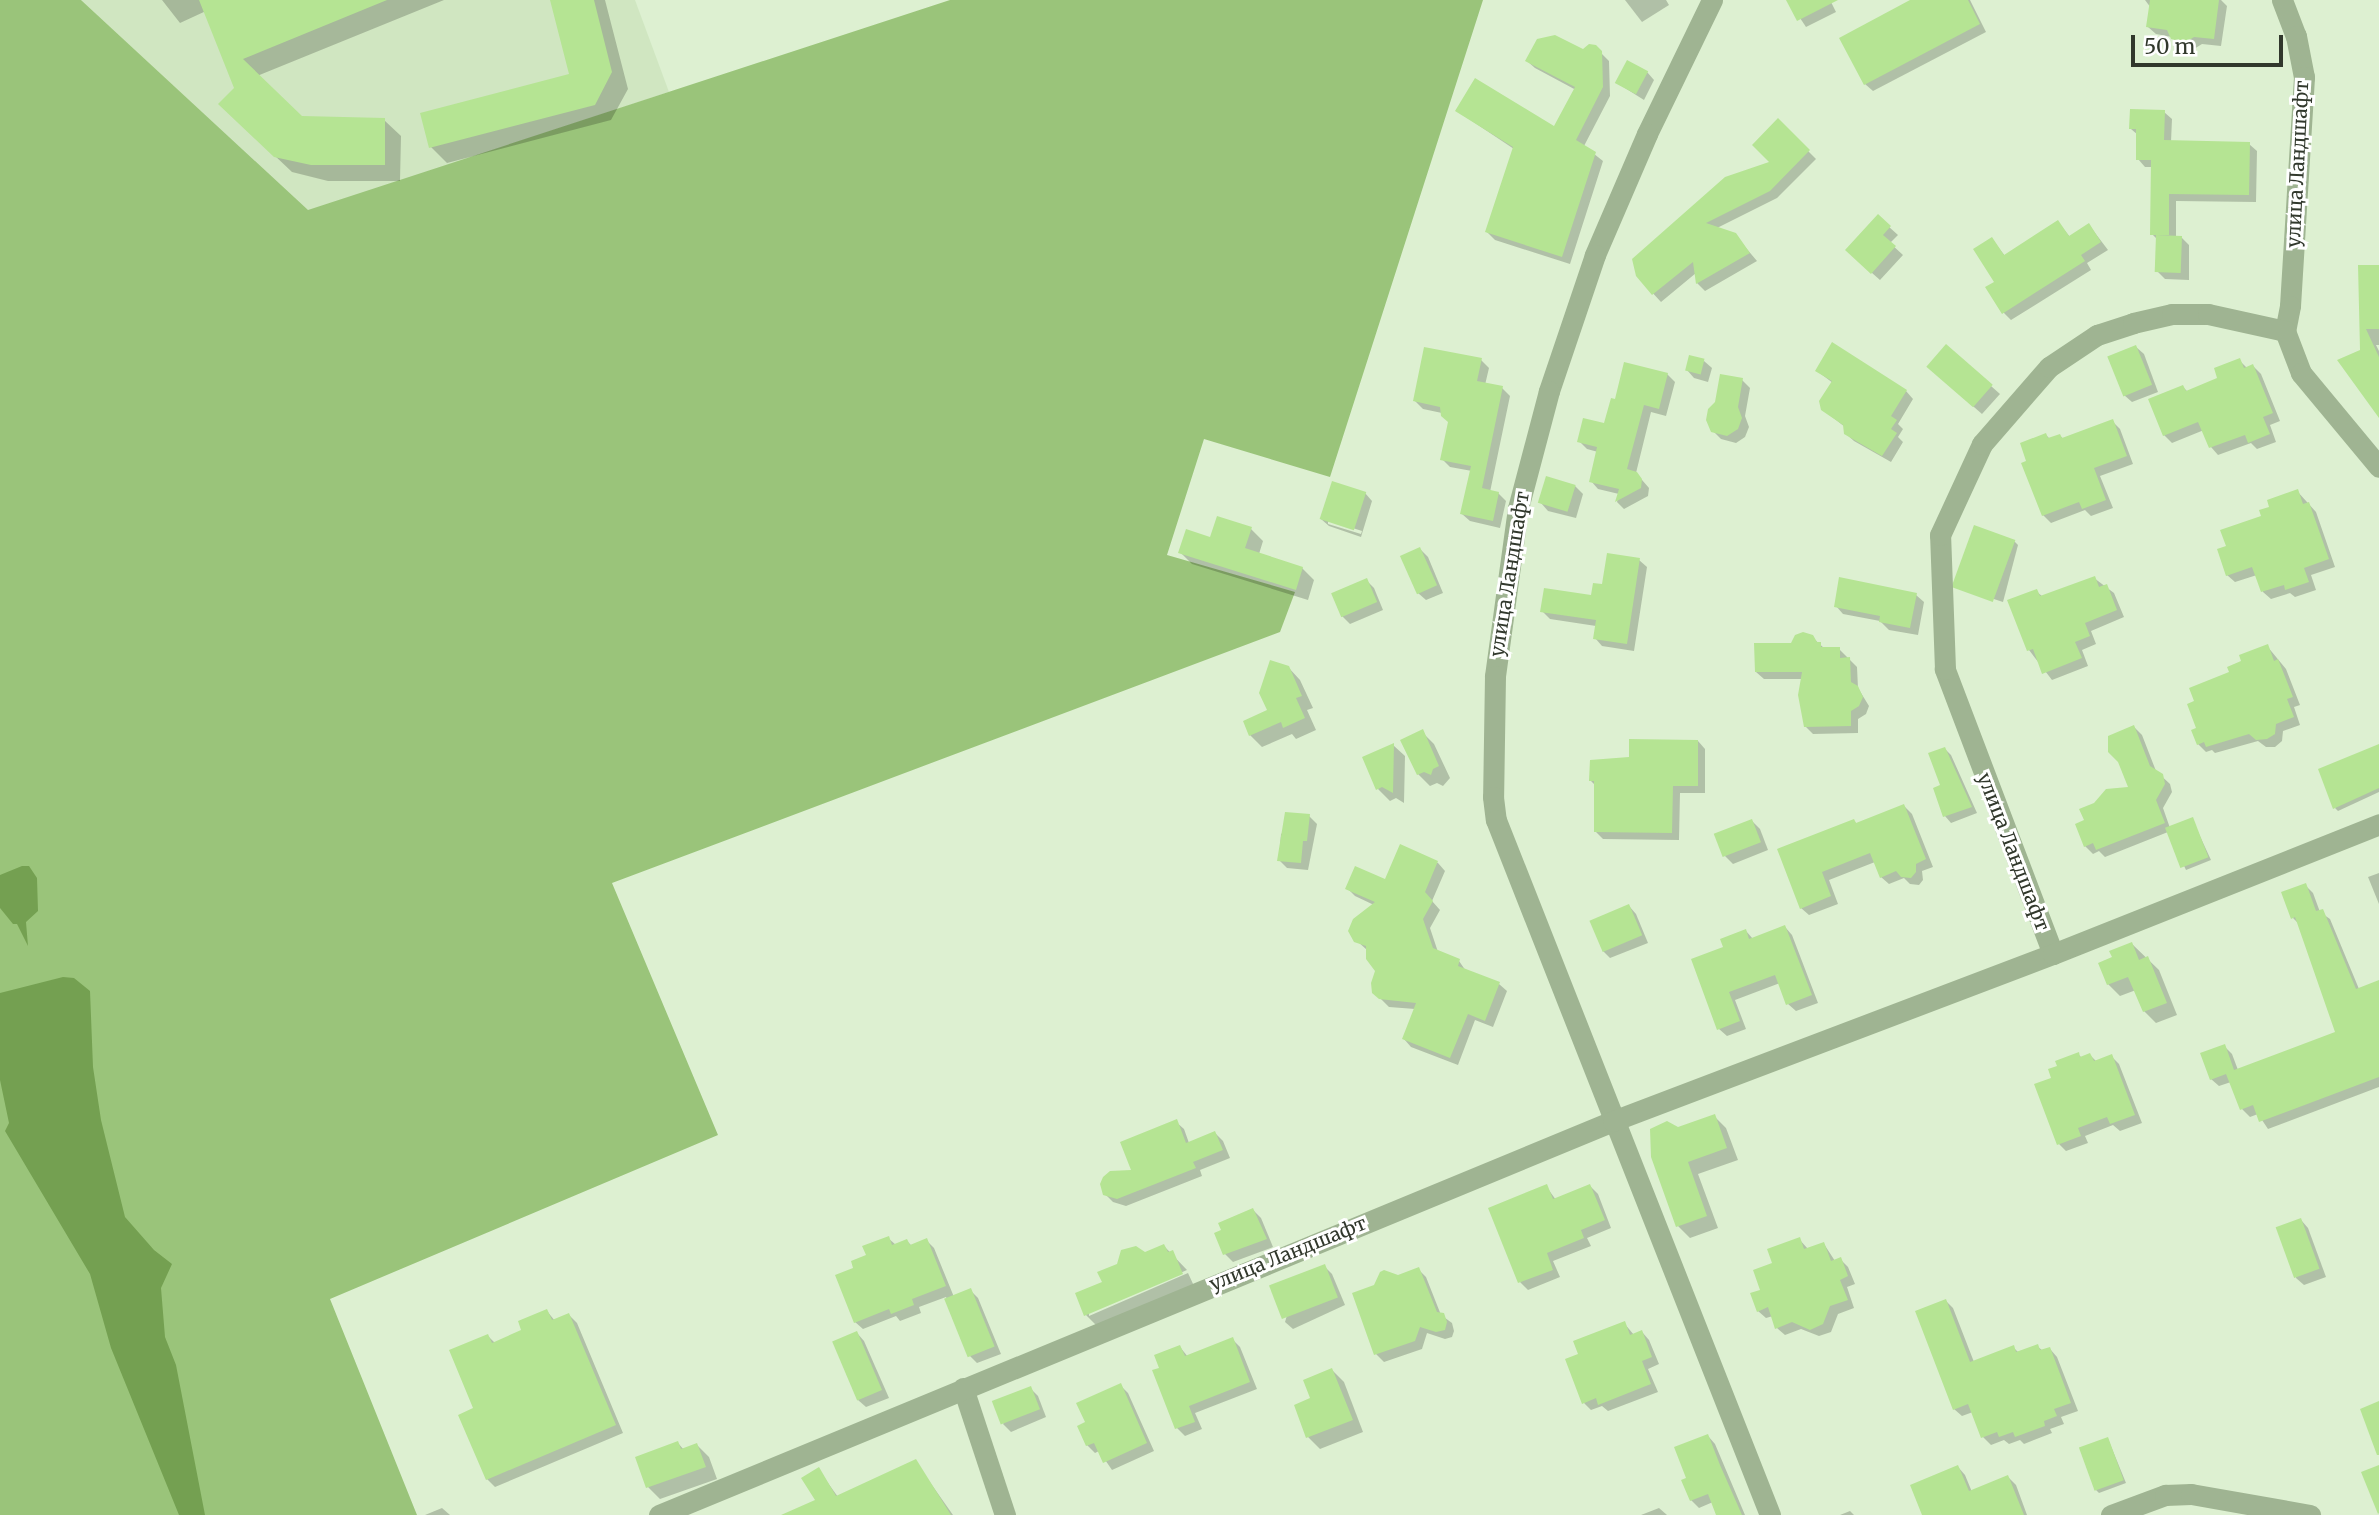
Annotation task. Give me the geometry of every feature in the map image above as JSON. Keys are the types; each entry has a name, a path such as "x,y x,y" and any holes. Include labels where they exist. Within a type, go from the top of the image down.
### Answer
{"street":[{"name":"улица Ландшафт","path":"1712,0 1647,134 1595,255 1549,391 1518,508 1495,676 1496,820 1770,1515"},
{"name":"улица Ландшафт","path":"2053,954 1945,669 1940,536 1982,444 2049,368 2097,335 2172,314 2208,314 2285,331 2290,306 2304,78 2296,36 2283,0"},
{"path":"2285,331 2301,373 2379,467"},
{"name":"улица Ландшафт","path":"659,1515 1613,1121 2053,954 2379,824"},
{"path":"963,1388 1005,1515"},
{"path":"2111,1515 2165,1495 2191,1494 2310,1515"}],"shaded area":[{"path":"0,0 81,0 308,210 950,0 1483,0 1330,477 1204,439 1167,555 1295,592 1280,632 612,883 718,1135 330,1299 417,1515 0,1515"},
{"path":"81,0 635,0 669,92 308,211"},
{"path":"29,866 37,878 38,911 26,922 28,946 17,924 13,924 0,908 0,875"},
{"path":"63,977 74,978 90,991 93,1067 101,1120 125,1217 154,1250 172,1264 161,1288 165,1337 176,1365 205,1515 179,1515 111,1348 90,1274 5,1131 9,1123 0,1080 0,993"}],"building":[{"path":"199,0 387,0 243,59 302,116 385,118 385,165 311,165 274,157 218,104 234,88"},
{"path":"550,0 594,0 612,72 595,105 429,148 420,113 569,74"},
{"path":"1786,0 1838,0 1797,21"},
{"path":"1910,0 1968,0 1980,24 1864,85 1839,38"},
{"path":"2150,0 2219,0 2214,39 2194,37 2186,42 2171,39 2167,30 2146,27"},
{"path":"1555,35 1583,49 1589,44 1596,45 1602,51 1603,87 1576,140 1596,152 1562,257 1485,232 1513,147 1455,111 1475,78 1554,126 1575,87 1525,61 1537,39"},
{"path":"1627,60 1648,71 1636,94 1615,83"},
{"path":"2130,109 2165,110 2164,140 2250,142 2249,195 2169,194 2169,235 2150,235 2151,160 2136,160 2136,129 2129,129"},
{"path":"1778,118 1810,150 1770,191 1706,223 1736,233 1750,253 1696,284 1693,262 1652,295 1636,276 1632,259 1725,177 1769,162 1752,145"},
{"path":"1878,214 1891,226 1883,235 1896,246 1871,274 1845,250"},
{"path":"2058,220 2069,236 2089,223 2101,242 2081,255 2085,261 2002,314 1985,287 1994,282 1973,249 1992,237 2004,255"},
{"path":"2156,235 2182,236 2181,273 2155,272"},
{"path":"2358,265 2379,265 2379,329 2366,329 2379,357 2379,418 2337,360 2360,350"},
{"path":"1832,342 1907,390 1891,416 1897,420 1891,429 1897,433 1882,456 1844,434 1843,425 1821,410 1819,401 1832,381 1815,371"},
{"path":"1946,344 1993,385 1973,407 1926,367"},
{"path":"2136,345 2152,385 2123,396 2107,357"},
{"path":"1424,347 1482,358 1477,381 1503,386 1482,488 1499,492 1493,521 1460,514 1471,466 1440,460 1448,422 1441,416 1440,407 1413,401"},
{"path":"1689,355 1705,359 1701,374 1685,371"},
{"path":"2240,358 2244,368 2253,364 2273,413 2263,417 2270,434 2248,443 2245,435 2209,448 2198,422 2163,436 2148,399 2183,385 2186,391 2217,378 2214,368"},
{"path":"1624,362 1668,373 1659,409 1644,405 1627,469 1637,472 1642,479 1641,488 1615,502 1619,489 1589,482 1597,447 1577,442 1583,418 1604,423 1611,398 1615,399"},
{"path":"1720,374 1743,378 1738,407 1742,418 1738,429 1727,436 1711,432 1706,420 1708,409 1715,402"},
{"path":"2113,419 2127,456 2094,468 2106,500 2082,509 2079,502 2042,516 2021,463 2026,461 2020,443 2046,433 2048,438 2060,434 2062,438"},
{"path":"1546,476 1576,485 1567,512 1538,503"},
{"path":"1332,481 1366,492 1354,530 1320,519"},
{"path":"2298,489 2303,504 2309,502 2329,559 2304,568 2309,582 2285,590 2284,585 2261,592 2252,567 2226,576 2217,549 2226,546 2220,530 2261,516 2259,510 2269,507 2267,500"},
{"path":"1217,516 1252,527 1245,548 1303,567 1296,590 1178,553 1186,529 1210,537"},
{"path":"1974,525 2015,540 1993,602 1951,587"},
{"path":"1420,547 1437,585 1417,594 1400,556"},
{"path":"1607,553 1640,558 1627,644 1593,639 1596,620 1540,612 1544,588 1591,595 1593,583 1602,584"},
{"path":"2095,576 2099,587 2107,584 2117,610 2085,623 2090,636 2075,642 2082,658 2042,674 2033,649 2027,651 2007,600 2037,589 2040,596"},
{"path":"1839,577 1917,593 1910,628 1879,622 1880,616 1834,607"},
{"path":"1367,578 1377,602 1341,617 1331,593"},
{"path":"1803,632 1813,635 1817,642 1821,642 1821,647 1840,647 1840,658 1850,657 1851,682 1858,686 1863,697 1859,706 1851,711 1851,726 1804,727 1798,695 1802,672 1755,672 1754,643 1791,643 1795,635"},
{"path":"2268,644 2274,661 2278,659 2293,697 2287,699 2294,717 2276,724 2275,734 2267,739 2256,740 2249,734 2206,747 2204,742 2197,745 2191,730 2196,728 2187,704 2194,701 2189,688 2229,672 2227,667 2241,661 2239,655"},
{"path":"1270,660 1289,666 1302,696 1296,698 1305,718 1283,728 1281,722 1249,736 1243,721 1267,710 1259,693"},
{"path":"2134,725 2150,766 2163,774 2165,784 2156,800 2165,823 2096,850 2093,843 2084,847 2075,824 2084,820 2079,809 2094,803 2106,789 2128,787 2118,762 2108,752 2108,736"},
{"path":"1423,729 1439,766 1433,769 1431,775 1424,772 1417,775 1400,740"},
{"path":"1629,739 1698,740 1698,786 1673,786 1672,833 1594,832 1594,781 1589,781 1590,760 1629,757"},
{"path":"1394,743 1393,793 1382,787 1376,790 1362,757"},
{"path":"2379,744 2379,788 2333,809 2318,769"},
{"path":"1945,747 1972,807 1943,817 1933,788 1940,785 1928,753"},
{"path":"1904,804 1926,859 1916,864 1916,872 1911,878 1901,877 1896,871 1880,878 1870,853 1822,872 1831,896 1800,909 1777,849 1854,819 1856,823"},
{"path":"1285,812 1310,814 1301,863 1277,861"},
{"path":"2193,817 2208,857 2180,868 2165,828"},
{"path":"1752,819 1761,842 1723,857 1714,834"},
{"path":"1400,844 1438,861 1425,892 1433,901 1423,919 1433,948 1460,959 1458,966 1500,982 1485,1021 1468,1014 1450,1058 1402,1039 1416,1003 1379,999 1372,993 1371,983 1375,971 1366,959 1366,946 1354,942 1348,931 1353,919 1375,902 1345,889 1355,866 1385,879"},
{"path":"2306,883 2316,911 2323,909 2356,989 2379,980 2379,1077 2259,1122 2253,1105 2240,1110 2226,1074 2210,1080 2200,1053 2225,1044 2234,1070 2335,1032 2295,917 2291,919 2281,892"},
{"path":"1629,904 1642,935 1603,952 1589,921"},
{"path":"1785,925 1812,995 1786,1005 1775,975 1729,992 1740,1021 1717,1030 1691,959 1723,947 1720,939 1746,929 1749,939"},
{"path":"2132,942 2139,960 2148,956 2167,1003 2143,1012 2128,977 2107,985 2098,963 2112,957 2109,951"},
{"path":"2079,1052 2080,1057 2090,1053 2094,1061 2112,1054 2135,1115 2110,1124 2107,1117 2078,1128 2081,1136 2057,1145 2034,1084 2051,1078 2048,1069 2057,1066 2055,1061"},
{"path":"1715,1114 1727,1148 1688,1162 1707,1216 1676,1227 1651,1157 1650,1129 1667,1121 1678,1127"},
{"path":"1177,1119 1186,1143 1215,1131 1223,1150 1193,1162 1196,1168 1117,1199 1103,1195 1100,1184 1103,1177 1110,1171 1131,1170 1120,1142"},
{"path":"1547,1184 1553,1199 1590,1184 1605,1220 1581,1230 1584,1238 1547,1253 1553,1270 1518,1283 1488,1208"},
{"path":"1253,1208 1267,1239 1223,1255 1214,1233 1221,1230 1218,1223"},
{"path":"2301,1218 2319,1269 2294,1278 2276,1227"},
{"path":"889,1236 892,1245 907,1239 910,1245 927,1238 946,1286 912,1299 914,1305 891,1314 889,1309 854,1323 835,1275 853,1268 851,1261 866,1255 862,1246"},
{"path":"1800,1237 1804,1249 1824,1242 1831,1261 1841,1257 1848,1276 1840,1280 1848,1300 1830,1306 1823,1324 1810,1330 1792,1322 1775,1329 1768,1307 1757,1312 1750,1293 1760,1290 1753,1270 1772,1263 1767,1249"},
{"path":"1164,1244 1168,1252 1173,1250 1183,1274 1084,1316 1075,1293 1102,1282 1097,1272 1117,1264 1121,1250 1136,1246 1145,1252"},
{"path":"1325,1264 1338,1298 1282,1319 1269,1286"},
{"path":"1419,1267 1437,1312 1444,1313 1447,1322 1445,1330 1436,1332 1420,1327 1415,1341 1374,1355 1352,1293 1374,1285 1380,1272 1384,1270 1398,1275"},
{"path":"971,1288 995,1346 968,1357 944,1299"},
{"path":"1946,1299 1970,1362 2014,1345 2016,1352 2038,1344 2040,1350 2050,1347 2071,1403 2054,1409 2057,1416 2044,1421 2045,1426 2015,1437 2013,1432 1999,1437 1997,1432 1981,1438 1968,1404 1953,1410 1915,1311"},
{"path":"547,1309 552,1320 569,1313 616,1425 486,1480 458,1415 473,1408 449,1350 488,1334 492,1343 521,1330 518,1321"},
{"path":"1625,1321 1630,1335 1642,1330 1652,1357 1642,1361 1651,1384 1598,1405 1596,1398 1582,1404 1565,1359 1578,1354 1573,1341"},
{"path":"857,1331 882,1390 857,1400 832,1342"},
{"path":"1233,1337 1250,1382 1189,1406 1195,1422 1175,1429 1152,1370 1159,1368 1154,1355 1180,1345 1185,1356"},
{"path":"1332,1368 1353,1420 1306,1438 1294,1405 1310,1398 1303,1380"},
{"path":"1121,1383 1147,1443 1103,1463 1094,1443 1086,1446 1077,1426 1085,1422 1076,1403"},
{"path":"1031,1386 1040,1409 1001,1424 992,1401"},
{"path":"2379,1401 2379,1455 2377,1455 2360,1409"},
{"path":"1708,1434 1742,1515 1716,1515 1708,1494 1690,1501 1681,1480 1686,1478 1674,1447"},
{"path":"2108,1437 2124,1480 2095,1491 2079,1448"},
{"path":"678,1441 681,1449 697,1443 706,1467 646,1488 635,1457"},
{"path":"916,1459 951,1515 781,1515 815,1500 801,1478 819,1467 836,1496"},
{"path":"1958,1465 1969,1491 2008,1475 2024,1515 1922,1515 1910,1485"},
{"path":"2379,1465 2379,1513 2378,1514 2361,1472"}]}
